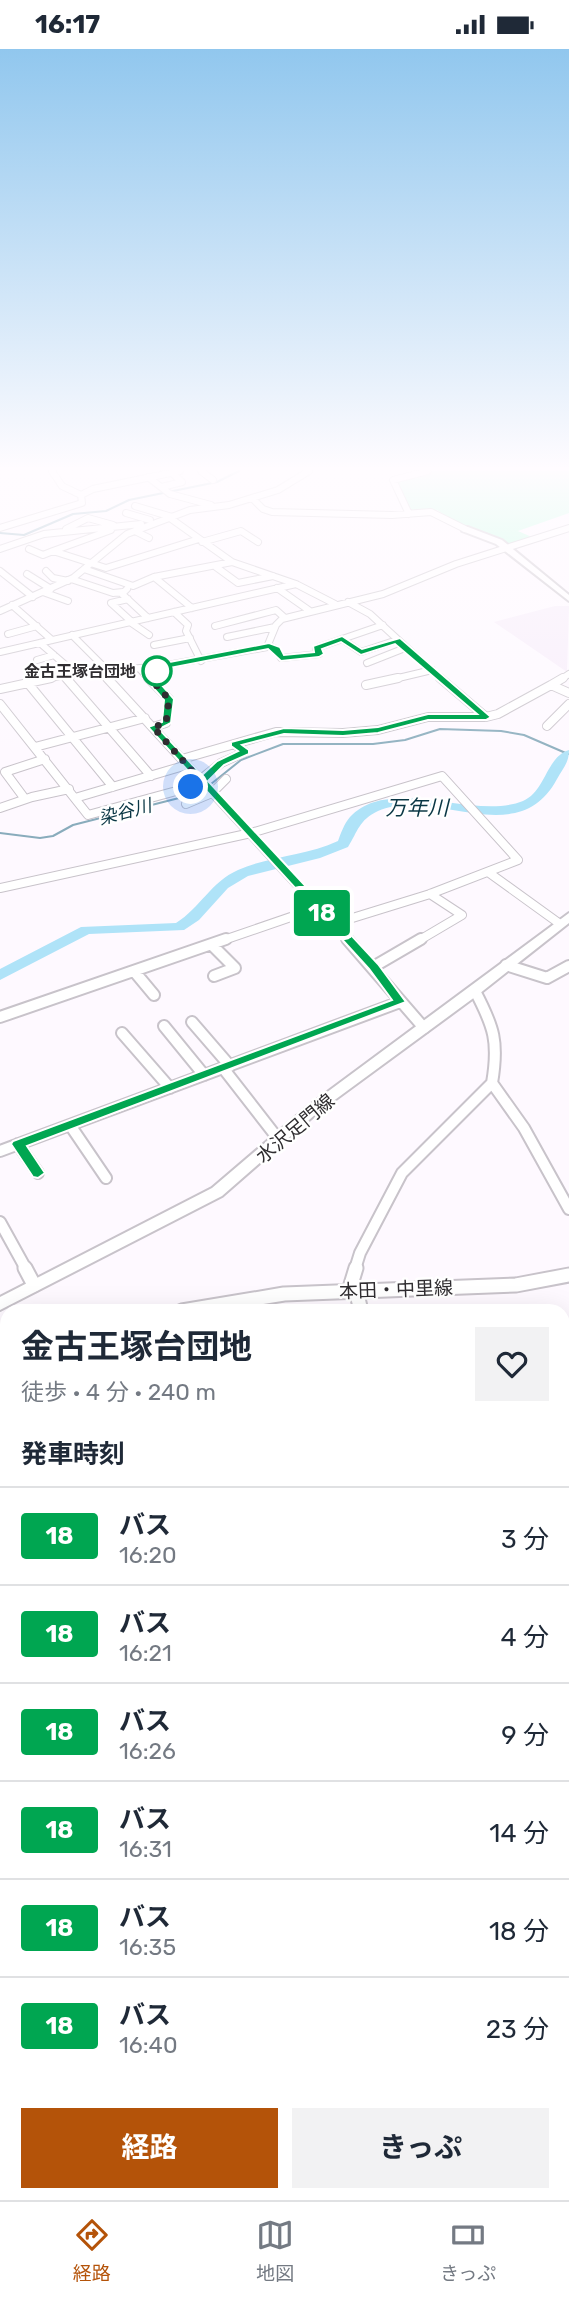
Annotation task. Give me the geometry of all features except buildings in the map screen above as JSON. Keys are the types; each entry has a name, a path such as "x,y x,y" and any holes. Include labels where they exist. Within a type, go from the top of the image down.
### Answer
{"main road":[{"name":"水沢足門線","path":"0,1304 217,1192 312,1110 565,922"}],"street":[{"path":"0,571 33,597"},
{"path":"46,571 54,578 113,593 122,592 154,577 189,571"},
{"path":"5,607 51,589 81,571"},
{"path":"91,571 133,586"},
{"path":"222,571 238,583 273,576"},
{"path":"259,571 296,584 335,604"},
{"path":"227,637 275,627 285,618 335,604 383,594 438,571"},
{"path":"535,571 569,599"},
{"path":"27,574 51,589"},
{"path":"154,577 192,608"},
{"path":"2,657 72,635 296,584"},
{"path":"277,587 310,611"},
{"path":"43,592 68,601"},
{"path":"122,592 148,618"},
{"path":"128,599 111,603 149,635"},
{"path":"348,602 370,614 486,717"},
{"path":"5,607 37,626 52,640"},
{"path":"215,626 276,610 285,618"},
{"path":"174,612 188,625 186,631 201,661"},
{"path":"0,689 64,675 106,672 153,674 162,666 201,661 269,646 276,649 281,658 319,654 317,648 383,625"},
{"path":"8,634 37,626"},
{"path":"269,646 275,627"},
{"path":"72,635 206,787 373,967 424,1028"},
{"path":"154,645 190,638"},
{"path":"342,639 361,652 397,640"},
{"path":"40,643 76,674"},
{"path":"367,663 405,647"},
{"path":"37,660 54,655"},
{"path":"366,685 432,670"},
{"path":"143,672 169,699 166,723 153,727"},
{"path":"75,797 151,776 234,744 276,732 343,733 378,730 428,717 486,717 498,714 569,674"},
{"path":"64,675 151,776"},
{"path":"27,682 113,787"},
{"path":"551,685 569,693"},
{"path":"0,704 88,814 181,790 206,787 226,779"},
{"path":"547,726 569,704"},
{"path":"559,713 569,719"},
{"path":"35,747 145,718"},
{"path":"186,804 206,787 221,763 245,752 234,744"},
{"path":"25,799 5,772 45,759"},
{"path":"0,888 251,834 442,776 518,860 430,894 333,924"},
{"path":"0,809 25,799 69,789"},
{"path":"488,872 565,922"},
{"path":"373,967 462,915 430,894"},
{"path":"0,1017 317,908"},
{"path":"212,945 235,968 214,976"},
{"path":"506,965 547,978 569,966"},
{"path":"134,971 154,995"},
{"path":"358,1304 353,1290 360,1253 402,1173 492,1083 499,1046 498,1035 475,991"},
{"path":"0,1151 400,1002"},
{"path":"192,1023 279,1140"},
{"path":"164,1025 204,1075"},
{"path":"122,1033 170,1088"},
{"path":"492,1083 514,1109 527,1137 569,1209"},
{"path":"70,1125 106,1178"},
{"path":"18,1144 38,1173"},
{"path":"0,1222 34,1285"},
{"name":"本田・中里線","path":"241,1304 284,1294 516,1285 569,1275"}],"shaded area":[{"path":"555,606 569,606 567,672 494,622"}],"waterway":[{"name":"染谷川","path":"0,833 40,838 53,836 73,825 179,798 211,784 241,760 283,744 373,744 405,740 440,729 501,731 524,735 568,754"},
{"name":"万年川","path":"0,975 86,930 179,927 193,917 223,885 243,873 315,855 343,844 355,820 376,807 418,803 489,811 511,809 530,803 542,793 569,754"}],"bus line":[{"name":"18","path":"38,1173 18,1144 400,1002 373,967 153,727 166,723 169,699 147,675 153,674 162,666 201,661 269,646 276,649 281,658 319,654 317,648 342,639 361,652 397,640 486,717 428,717 378,730 343,733 276,732 234,744 245,752 221,763 202,780"}],"place":[{"name":"金古王塚台団地","path":"157,671"}],"route":[{"path":"157,671 147,675 169,699 166,723 153,727 201,781 191,787"}]}
